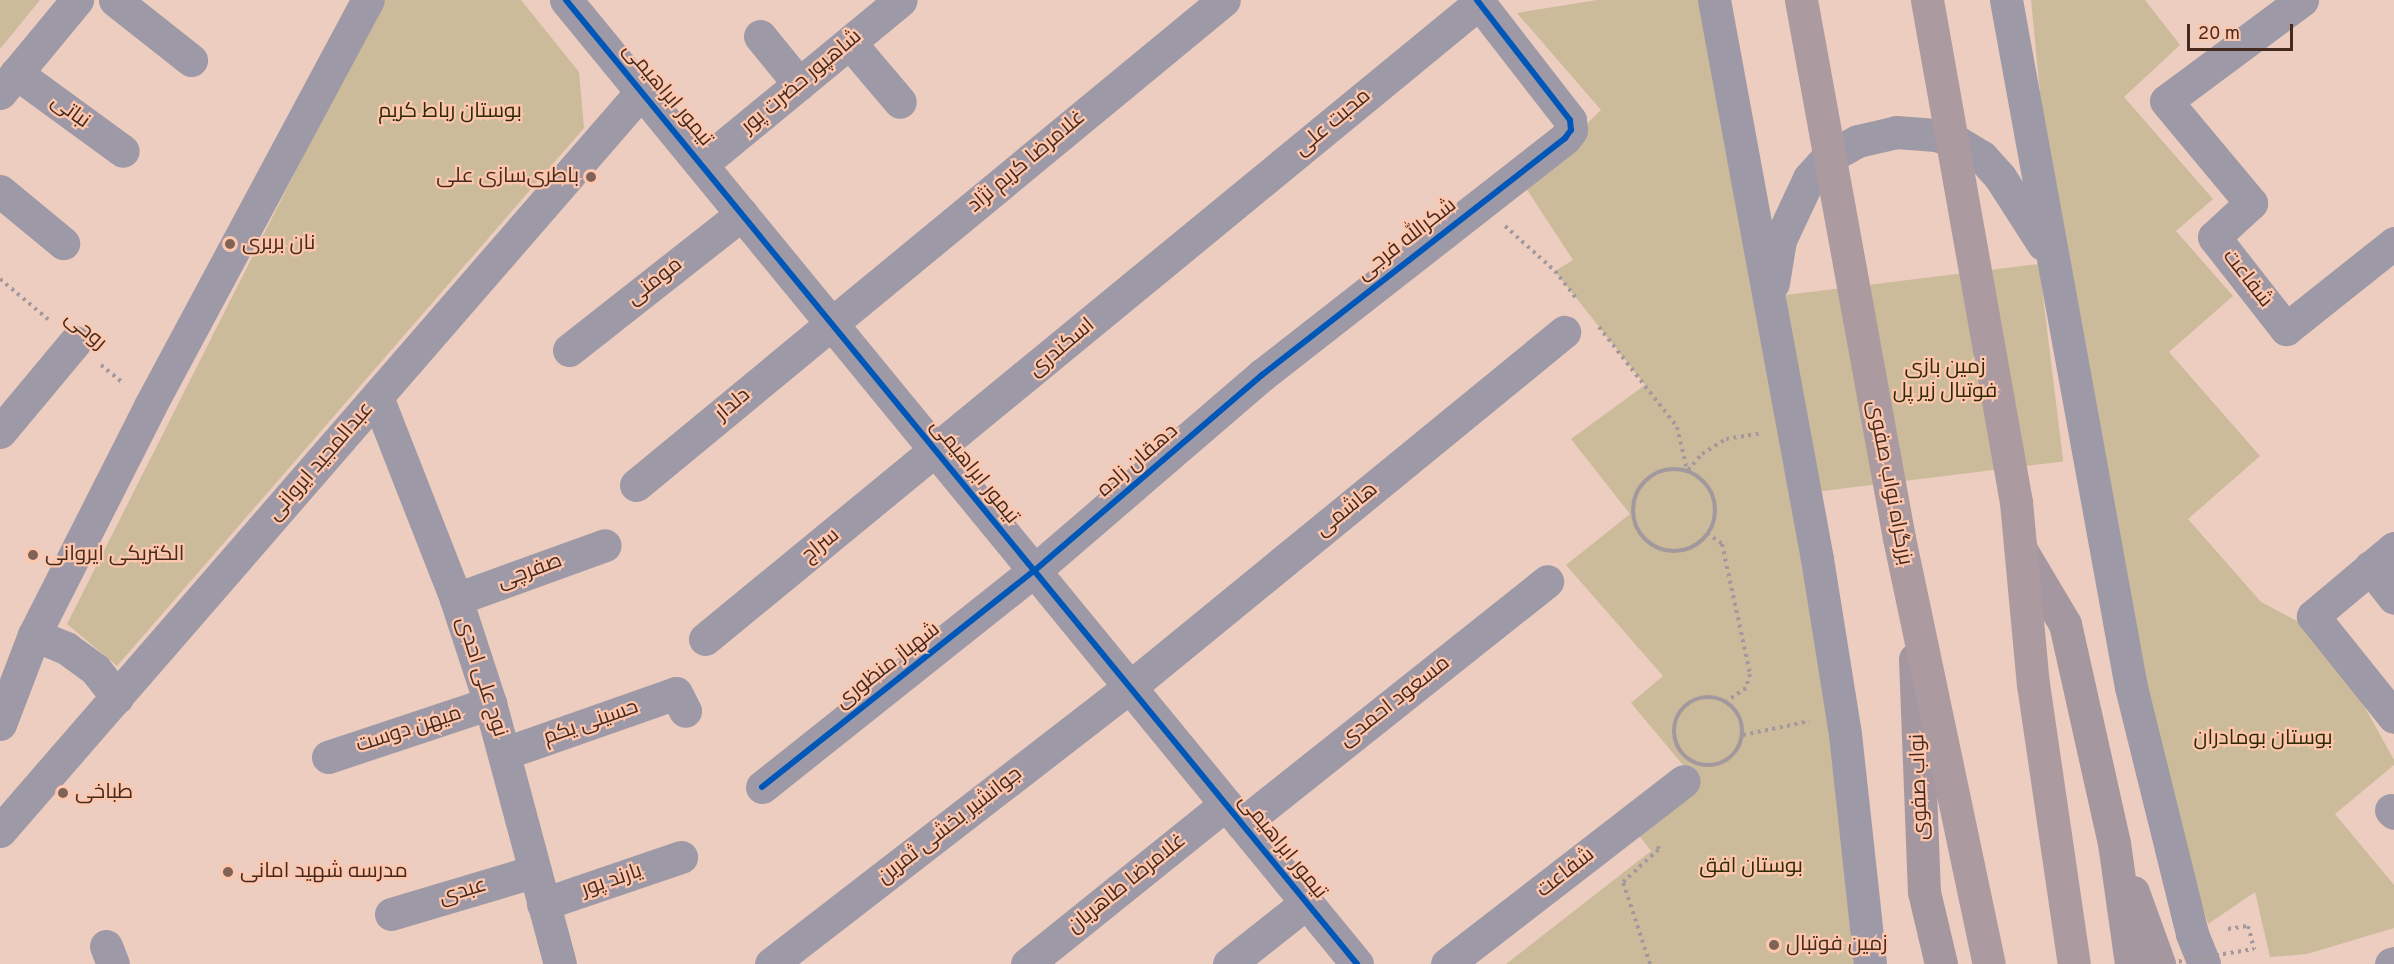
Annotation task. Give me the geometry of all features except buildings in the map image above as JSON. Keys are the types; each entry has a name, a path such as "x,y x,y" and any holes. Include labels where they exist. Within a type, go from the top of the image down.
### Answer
{"highway":[{"name":"بزرگراه نواب صفوی","path":"1801,0 1899,538 1989,964"},
{"path":"1928,0 2016,502 2033,684 2074,964"}],"main road":[{"path":"2021,550 2065,624 2114,843 2131,964"},
{"name":"نواب صفوی","path":"1913,608 1924,892 1941,964"},
{"path":"2114,843 2159,964"},
{"path":"1924,892 1926,964"}],"street":[{"path":"8,83 77,0"},
{"path":"115,0 191,60"},
{"path":"0,724 34,635 150,406 368,0"},
{"name":"تیمور ابراهیمی","path":"566,0 641,92 704,163 831,324 1357,964"},
{"name":"شاهپور حضرت پور","path":"704,163 901,0"},
{"name":"غلامرضا کریم نژاد","path":"831,324 1224,0"},
{"path":"1714,0 1793,428 1842,714 1864,885 1870,964"},
{"path":"2006,0 2050,256 2131,687 2192,934 2204,964"},
{"name":"شفاعت","path":"2302,0 2166,101 2251,203 2214,237 2286,329 2394,243"},
{"name":"شکرالله فرجی","path":"1262,375 1571,130 1570,120 1478,2"},
{"name":"محبت علی","path":"1187,244 1478,2"},
{"path":"760,36 800,84"},
{"path":"850,42 900,102"},
{"name":"نباتی","path":"8,83 123,151"},
{"name":"عبدالمجید ایروانی","path":"0,831 641,92"},
{"path":"1769,303 1780,240 1809,178 1827,158 1858,141 1896,132 1936,135 1957,142 1982,157 2000,177 2050,256"},
{"path":"0,191 63,243"},
{"name":"مومنی","path":"568,350 742,214"},
{"name":"اسکندری","path":"937,452 1187,244"},
{"name":"دلدار","path":"636,485 831,324"},
{"name":"هاشمی","path":"1130,687 1564,332"},
{"path":"0,432 75,342"},
{"name":"دهقان زاده","path":"1034,571 1262,375"},
{"name":"نوح علی احدی","path":"377,397 456,599 490,703 560,964"},
{"name":"سراج","path":"705,639 937,452"},
{"name":"صفرچی","path":"456,599 605,545"},
{"path":"2394,598 2382,557 2313,616 2394,717"},
{"name":"شهباز منظوری","path":"762,787 1034,571"},
{"name":"مسعود احمدی","path":"1234,814 1548,581"},
{"path":"34,635 66,648 95,669 117,697"},
{"name":"جوانشیر بخشی ثمرین","path":"771,964 1130,687"},
{"name":"حسینی یکم","path":"505,753 681,702"},
{"name":"میهن دوست","path":"328,756 490,703"},
{"name":"شفاعت","path":"1447,964 1684,781"},
{"name":"غلامرضا طاهریان","path":"1027,964 1234,814"},
{"name":"یارند پور","path":"543,904 681,857"},
{"name":"عبدی","path":"391,914 535,871"},
{"path":"1229,964 1306,903"}],"path":[{"path":"1687,470 1702,454 1726,439 1793,428"},
{"path":"1665,468 1687,470 1699,477 1714,500 1715,513 1707,533 1685,550 1663,551 1643,539 1632,520 1633,498 1645,479 1665,468"},
{"path":"1707,533 1722,544 1750,674 1746,688 1726,701"},
{"path":"1711,696 1726,701 1740,716 1743,735 1735,753 1719,764 1700,765 1683,755 1675,741 1674,724 1681,710 1694,699 1711,696"},
{"path":"1743,735 1842,714"},
{"path":"1623,882 1650,964"},
{"path":"2164,964 2254,949 2248,926"}],"green space":[{"path":"0,0 40,0 0,49"},
{"name":"بوستان رباط کریم","path":"382,0 521,0 579,72 584,128 117,666 67,624"},
{"name":"بوستان افق","path":"1597,0 1699,0 1830,718 1858,964 1506,964 1651,851 1637,833 1699,784 1631,703 1663,676 1566,565 1630,514 1571,439 1645,385 1555,271 1573,260 1524,185 1601,110 1517,13"},
{"name":"بوستان بومادران","path":"2031,0 2145,0 2180,45 2124,97 2213,199 2176,231 2233,296 2169,352 2260,456 2188,519 2261,602 2314,630 2348,677 2394,760 2394,765 2335,814 2394,885 2394,928 2307,954 2270,957 2255,892 2208,924 2169,797 2143,688 2042,113"},
{"name":"زمین بازی فوتبال زیر پل","path":"2039,264 2063,462 1810,493 1786,295"}],"cycle path":[{"path":"566,0 1357,964"},
{"path":"762,787 1034,571 1262,375 1565,138 1571,130 1570,120 1477,0"}],"place":[{"name":"باطری‌سازی علی","path":"591,177"},
{"name":"نان بربری","path":"230,244"},
{"name":"الکتریکی ایروانی","path":"33,555"},
{"name":"طباخی","path":"63,793"},
{"name":"مدرسه شهید امانی","path":"228,872"},
{"name":"زمین فوتبال","path":"1774,945"}]}
